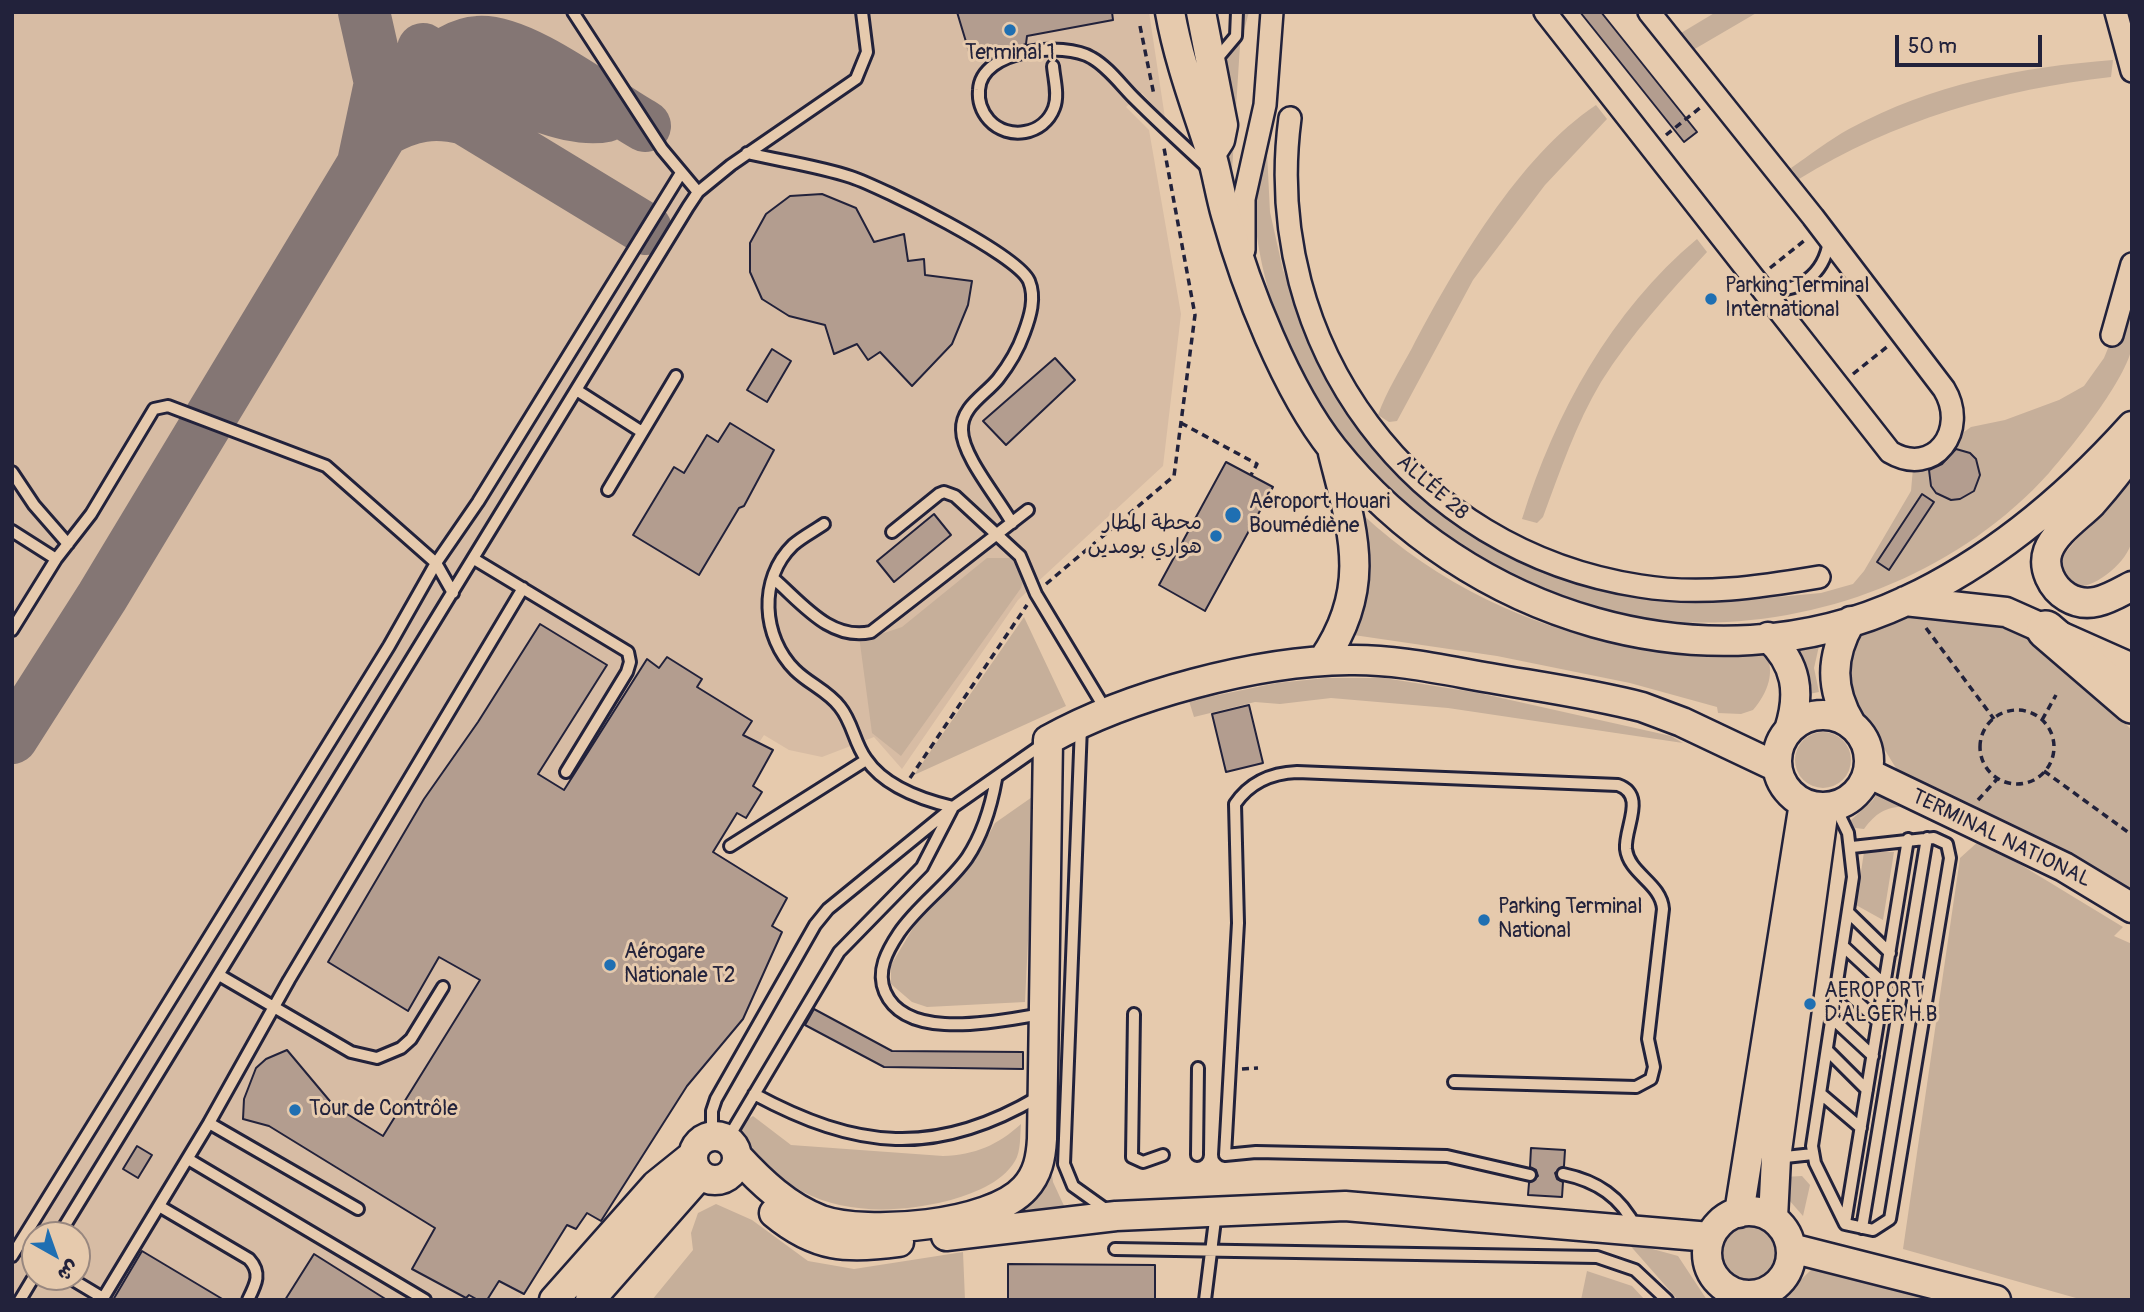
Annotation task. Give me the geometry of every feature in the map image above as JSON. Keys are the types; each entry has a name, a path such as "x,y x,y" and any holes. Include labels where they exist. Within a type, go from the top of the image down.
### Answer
{"highway":[{"path":"2046,630 2132,704"}],"street":[{"path":"1170,12 1186,82 1253,293 1282,359 1331,447 1365,485 1429,544 1481,578 1525,600 1620,630 1669,638 1718,640 1768,637 1851,621 1905,601 1945,579 2021,528 2085,474 2132,426"},
{"path":"1200,12 1213,63 1223,125 1213,164"},
{"path":"1267,12 1267,81"},
{"path":"1253,293 1244,247 1244,199 1261,129 1279,12"},
{"path":"1545,12 1881,441 1899,457 1920,458 1940,449 1952,431 1954,420 1950,399 1825,233 1649,12"},
{"path":"2116,12 2132,71"},
{"name":"ALLÉE 28","path":"1290,118 1286,169 1289,223 1299,280 1318,336 1360,413 1395,457 1434,495 1477,526 1522,551 1570,570 1618,583 1667,590 1706,591 1744,589 1819,577"},
{"path":"2112,335 2132,264"},
{"path":"1323,660 1335,644 1351,606 1356,565 1352,525 1331,447"},
{"path":"2132,452 2106,487 2056,538 2048,550 2047,562 2053,584 2060,593 2081,603 2104,600 2132,586"},
{"path":"1905,601 1985,608 2026,620 2132,668"},
{"path":"1768,637 1787,658 1795,678 1797,700 1789,730 1777,754 1777,767 1786,789 1821,806 1856,794 1868,772 1867,746 1851,724 1836,691 1836,654 1851,621"},
{"path":"716,1156 789,1204 824,1221 867,1228 932,1223 1002,1205 1024,1189 1033,1178 1041,1152 1048,740 1107,712 1214,680 1323,660 1406,664 1621,702 1682,722 1777,767"},
{"path":"1789,730 1800,721 1826,715 1851,724"},
{"name":"TERMINAL NATIONAL","path":"1868,772 2064,867 2132,908"},
{"path":"1773,1219 1776,1158 1821,806"},
{"path":"1739,1213 1821,806"},
{"path":"716,1156 794,1228 836,1245 860,1247 1116,1216 1345,1206 1710,1237"},
{"path":"554,1300 656,1185 716,1156"},
{"path":"590,1300 716,1156"},
{"path":"1756,1212 1773,1219 1785,1231 1791,1248 1791,1261 1778,1283 1755,1295 1729,1295 1710,1268 1710,1237 1721,1222 1739,1213 1756,1212"},
{"path":"1791,1248 1996,1300"}],"lane":[{"path":"573,12 645,126 698,192"},
{"path":"69,1221 698,192 747,153 856,79 866,52 862,12"},
{"path":"1213,63 1236,36 1237,12"},
{"path":"1053,66 1056,97 1054,108 1041,126 1019,134 1008,132 989,120 982,110 979,87 990,67 1010,56 1062,49 1082,53 1100,64 1159,122 1213,164"},
{"path":"747,153 829,171 867,183 969,236 1023,272 1031,288 1032,301 1025,331 997,380 965,413 962,431 965,447 1012,523"},
{"path":"12,1256 389,646 436,563 478,502 681,173"},
{"path":"1758,284 1784,290 1805,282 1822,264 1825,233"},
{"path":"608,490 676,376"},
{"path":"578,391 642,432"},
{"path":"12,630 56,559 90,514 154,409 168,406 326,466 436,563 453,593"},
{"path":"12,472 34,505 68,544"},
{"path":"892,532 944,492 955,496 1020,556 1036,594 1107,712"},
{"path":"773,578 831,629 858,635 871,632 1028,510"},
{"path":"824,524 792,546 773,578 768,612 777,645 797,673 828,695 846,715 866,760 903,789 953,807"},
{"path":"12,531 56,559"},
{"path":"474,559 628,652 630,662 627,671 566,772"},
{"path":"103,1299 523,588"},
{"path":"1081,723 1064,1164 1073,1186 1116,1216"},
{"path":"716,1156 712,1111 721,1090 821,916 953,807 1048,740"},
{"path":"730,846 866,760"},
{"path":"1454,1082 1636,1087 1651,1079 1654,1067 1648,1039 1663,909 1659,893 1631,863 1626,852 1632,796 1618,785 1297,772 1272,775 1247,790 1235,804 1238,923 1225,1155 1256,1152 1447,1156 1530,1175"},
{"path":"996,779 978,839 955,873 924,902 897,935 881,971 882,984 896,1007 907,1015 934,1023 951,1025 1043,1014"},
{"path":"1821,806 1852,847 1853,877 1813,1154 1845,1224"},
{"path":"716,1156 839,952 922,867 953,807"},
{"path":"1845,1224 1880,1228 1890,1219 1950,858 1947,844 1941,840 1927,838 1852,847"},
{"path":"1863,1228 1927,838"},
{"path":"1845,1224 1908,839"},
{"path":"1848,912 1890,953"},
{"path":"1843,946 1885,985"},
{"path":"219,975 351,1052 377,1058 390,1055 411,1039 443,987"},
{"path":"1837,983 1878,1021"},
{"path":"1134,1014 1132,1157 1143,1163 1163,1155"},
{"path":"1832,1018 1874,1056"},
{"path":"1828,1051 1867,1090"},
{"path":"1197,1155 1198,1069"},
{"path":"754,1094 822,1127 849,1135 906,1140 944,1135 990,1122 1042,1095"},
{"path":"1821,1094 1861,1128"},
{"path":"209,1123 358,1209"},
{"path":"1776,1158 1813,1154"},
{"path":"188,1159 425,1300"},
{"path":"1563,1174 1580,1177 1609,1192 1631,1217 1638,1231"},
{"path":"159,1206 249,1259 256,1266 258,1276 248,1300"},
{"path":"1205,1300 1216,1212"},
{"path":"1115,1249 1597,1257 1635,1270 1667,1300"}],"path":[{"path":"903,789 1020,612 1036,594 1174,477 1195,315 1140,26"},
{"path":"1651,147 1716,95"},
{"path":"1758,284 1825,233"},
{"path":"1838,387 1903,335"},
{"path":"1181,423 1257,464 1251,475"},
{"path":"1905,601 1994,719"},
{"path":"2042,720 2056,695"},
{"path":"2013,710 2024,711 2042,720 2049,728 2054,748 2053,758 2045,771 2022,783 1998,778 1986,766 1981,746 1982,736 1994,719 2013,710"},
{"path":"2045,771 2132,835"},
{"path":"1962,817 1998,778"}],"shaded area":[{"path":"12,12 1149,12 1165,118 1142,93 1126,107 1149,130 1181,314 1163,466 1018,600 902,769 874,737 822,757 789,750 764,735 758,744 773,750 753,786 762,792 746,818 736,813 713,852 787,898 772,925 782,932 752,1002 742,1019 687,1086 601,1221 587,1213 576,1229 567,1225 524,1294 516,1300 12,1300"},
{"path":"1237,12 1249,12 1240,45 1230,202 1220,45 1232,30"},
{"path":"1716,12 1758,12 1693,50 1681,33"},
{"path":"2113,60 2111,77 2029,90 1949,111 1872,140 1799,179 1791,168 1849,129 1912,100 2011,73"},
{"path":"1271,91 1267,152 1270,212 1283,270 1305,328 1334,384 1369,439 1510,551 1693,598 1756,599 1821,593 1853,584 1864,571 1911,491 1913,468 1971,427 2005,420 2059,400 2084,386 2104,358 2132,290 2133,339 2128,360 2109,394 2071,447 2049,473 2001,519 1946,557 1885,586 1821,608 1755,620 1688,622 1621,615 1557,598 1475,559 1449,541 1392,491 1361,459 1310,389 1290,350 1274,309 1262,266 1255,221 1254,188"},
{"path":"1596,105 1607,119 1545,185 1473,280 1397,421 1389,422 1378,415 1389,389 1448,283 1491,216 1541,153"},
{"path":"1697,239 1707,252 1638,331 1601,382 1576,431 1543,517 1537,523 1522,519 1551,441 1590,366 1638,298 1666,267"},
{"path":"2132,468 2134,523 2129,548 2110,572 2092,583 2075,587 2059,572 2062,557 2119,488"},
{"path":"1362,514 1390,539 1453,582 1487,600 1558,628 1594,638 1648,647 1764,651 1770,666 1766,690 1753,710 1741,714 1718,713 1717,707 1630,683 1497,656 1340,633 1362,564"},
{"path":"987,558 1011,558 1025,574 1021,588 901,756 872,733 859,636 878,635 902,627"},
{"path":"1921,609 2005,626 2055,656 2132,730 2132,895 2066,850 1899,773 1846,687 1847,649 1871,627"},
{"path":"1024,617 1066,706 914,775"},
{"path":"1819,646 1814,668 1819,692 1804,695 1790,651"},
{"path":"1326,678 1384,678 1479,693 1671,736 1683,743 1448,708 1331,698 1280,704 1255,702 1194,717 1189,701 1277,683"},
{"path":"1823,732 1834,734 1843,740 1849,749 1849,771 1843,780 1834,786 1823,788 1812,786 1803,780 1797,771 1795,760 1797,749 1803,740 1812,734"},
{"path":"1880,788 1911,807 1890,808 1874,818 1864,829 1855,828 1850,821 1873,800"},
{"path":"1035,795 1025,1002 927,1007 912,1002 891,984 891,965 929,901 973,863 995,823"},
{"path":"1980,840 2123,927 2114,936 2132,944 2132,1300 2083,1300 1903,1249 1960,858"},
{"path":"1864,852 1894,852 1883,920 1856,905"},
{"path":"753,1116 791,1145 955,1155 985,1148 1004,1138 1021,1124 1020,1143 1017,1157 1009,1169 994,1182 976,1191 917,1207 858,1208 831,1203 805,1193 781,1178 759,1158 739,1133 742,1123"},
{"path":"1050,1159 1053,1182 1065,1208 1015,1210"},
{"path":"1802,1176 1810,1185 1803,1216 1782,1192 1784,1177"},
{"path":"716,1204 752,1220 808,1261 854,1269 963,1252 965,1300 652,1300 693,1250 691,1233 698,1213"},
{"path":"1743,1225 1755,1225 1774,1238 1779,1255 1777,1267 1766,1280 1755,1285 1743,1285 1724,1272 1719,1261 1719,1249 1732,1230"},
{"path":"1627,1242 1678,1256 1707,1300 1678,1300"},
{"path":"1814,1267 1968,1300 1780,1300"},
{"path":"1587,1271 1632,1286 1645,1300 1581,1300"}],"building":[{"name":"Terminal 1","path":"957,12 1112,12 1113,20 1027,36 1026,44 1000,53 998,49 970,55"},
{"path":"1580,12 1601,12 1697,132 1684,142"},
{"path":"822,194 856,208 874,242 904,234 908,261 924,259 925,275 972,281 968,305 952,344 912,386 880,352 868,360 857,344 834,354 825,325 789,316 762,299 750,272 750,243 766,214 790,196"},
{"path":"772,349 791,361 767,402 747,390"},
{"path":"1055,358 1075,380 1006,445 983,421"},
{"path":"730,423 774,450 744,506 739,508 699,575 633,535 674,467 684,473 707,435 718,442"},
{"path":"1956,449 1970,453 1976,459 1980,475 1974,491 1960,499 1951,500 1936,493 1931,486 1929,470 1942,464"},
{"name":"محطة المطار هواري بومدين","path":"1226,462 1273,487 1205,611 1159,585"},
{"path":"1922,494 1934,502 1889,570 1877,562"},
{"path":"934,514 951,535 894,582 877,561"},
{"name":"Aérogare Nationale T2","path":"540,624 607,665 538,774 564,790 647,659 659,668 667,657 702,679 697,687 752,721 743,735 773,750 753,786 762,792 746,818 737,813 713,852 787,898 772,926 782,932 743,1019 687,1086 601,1221 587,1213 576,1229 567,1225 524,1294 499,1281 487,1300 478,1300 469,1295 466,1298 412,1269 435,1228 269,1126 243,1119 244,1099 256,1068 266,1059 287,1050 334,1106 383,1136 480,980 439,957 408,1011 328,962 424,799 478,722"},
{"path":"1249,705 1263,763 1226,772 1212,714"},
{"path":"814,1009 892,1051 1023,1052 1023,1069 884,1067 805,1025"},
{"path":"137,1146 152,1155 138,1178 123,1169"},
{"path":"1531,1148 1565,1150 1564,1166 1555,1173 1557,1179 1563,1182 1562,1197 1528,1195 1529,1183 1538,1176 1536,1170 1530,1167"},
{"path":"142,1251 224,1300 113,1300"},
{"path":"314,1254 387,1300 285,1300"},
{"path":"1008,1264 1155,1265 1155,1300 1008,1300"}],"taxiway":[{"path":"363,163 380,83 364,12"},
{"path":"417,75 461,46 478,42 496,44 540,61 645,126"},
{"path":"423,49 545,108 588,117 606,116"},
{"path":"12,738 102,597 383,131 403,121 423,116 443,115 465,119 646,229"}],"place":[{"name":"Terminal 1","path":"1010,30"},
{"name":"Parking Terminal International","path":"1711,299"},
{"name":"Aéroport Houari Boumédiène","path":"1233,515"},
{"name":"محطة المطار هواري بومدين","path":"1216,536"},
{"name":"Parking Terminal National","path":"1484,920"},
{"name":"Aérogare Nationale T2","path":"610,965"},
{"name":"AEROPORT D'ALGER H.B","path":"1810,1004"},
{"name":"Tour de Contrôle","path":"295,1110"}]}
